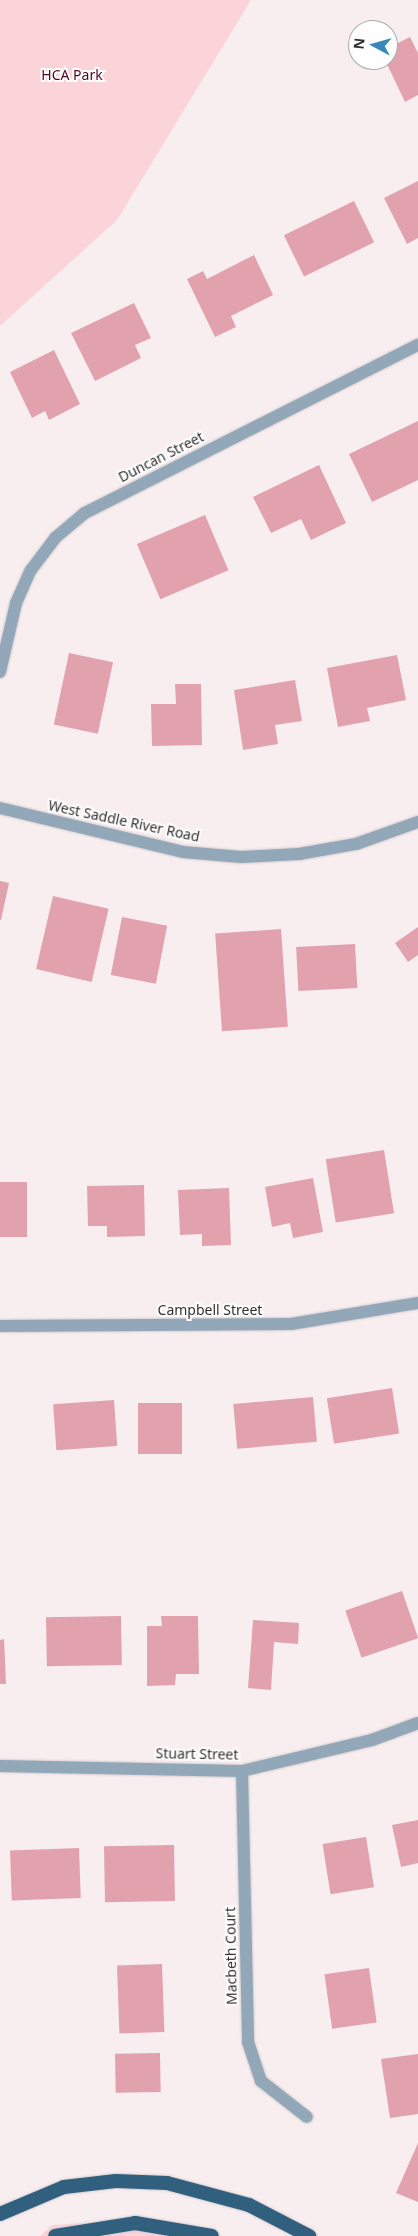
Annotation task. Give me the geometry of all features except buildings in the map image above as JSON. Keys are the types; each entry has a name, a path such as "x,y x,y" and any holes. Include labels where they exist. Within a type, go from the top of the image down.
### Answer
{"highway":[{"path":"0,2214 64,2187 116,2181 167,2183 240,2202 310,2236"},
{"path":"55,2236 135,2223 212,2236"}],"street":[{"name":"Duncan Street","path":"0,672 16,603 31,570 54,538 85,513 418,345"},
{"name":"West Saddle River Road","path":"0,808 183,852 241,857 299,854 356,844 418,822"},
{"name":"Campbell Street","path":"0,1326 291,1324 418,1303"},
{"name":"Stuart Street","path":"0,1766 242,1771 372,1740 418,1723"},
{"name":"Macbeth Court","path":"242,1771 248,2042 261,2081 307,2117"}],"green space":[{"name":"HCA Park","path":"0,0 251,0 117,220 0,326"},
{"path":"147,2219 190,2236 40,2236 52,2225"}]}
